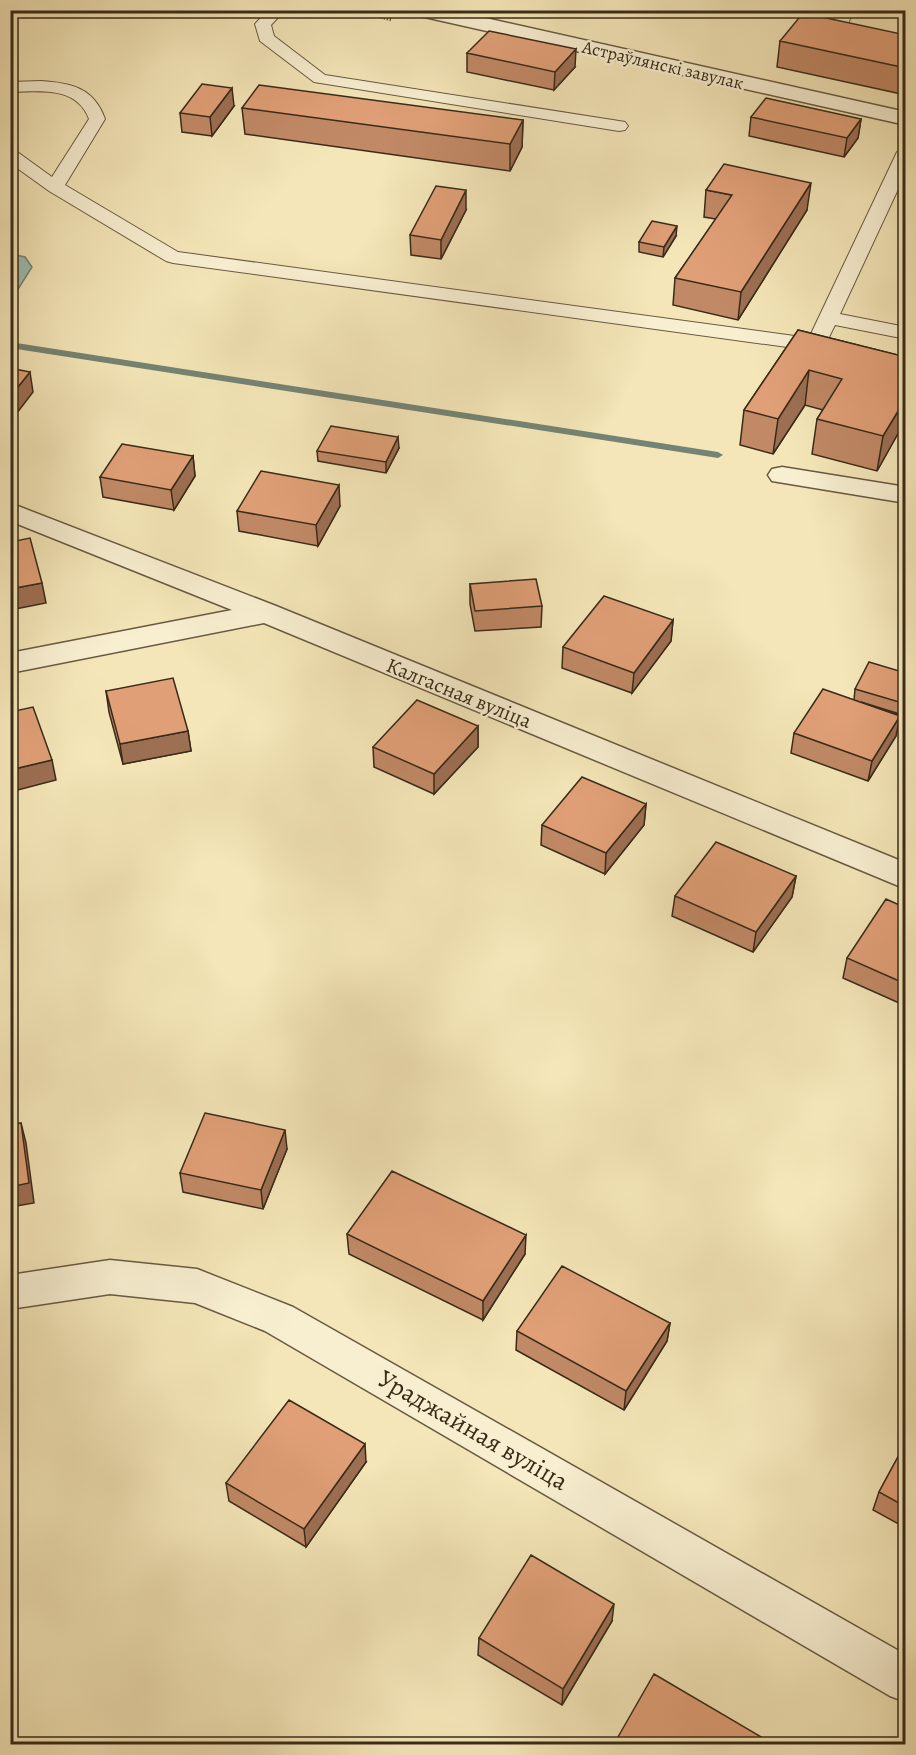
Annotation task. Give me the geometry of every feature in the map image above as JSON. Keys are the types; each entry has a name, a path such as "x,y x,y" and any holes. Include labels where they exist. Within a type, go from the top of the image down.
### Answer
{"street":[{"name":"Астраўлянскі завулак","path":"420,10 906,119"},
{"path":"782,475 906,495"},
{"name":"Калгасная вуліца","path":"10,511 266,613 906,877"},
{"path":"10,663 266,613"},
{"name":"Ураджайная вуліца","path":"10,1292 110,1277 197,1287 279,1319 906,1680"}],"lane":[{"path":"277,10 263,24 266,38 320,79 619,126"},
{"path":"845,10 837,33 906,47"},
{"path":"10,87 42,86 76,92 91,103 97,119 55,187"},
{"path":"816,345 906,152"},
{"path":"10,155 55,187 173,256 816,345 838,351"},
{"path":"884,197 906,202"},
{"path":"829,318 906,333"}],"shaded area":[{"path":"11,254 25,257 32,267 15,294 11,295"}],"building":[{"path":"803,13 906,35 906,68 780,41"},
{"path":"489,31 576,49 555,72 467,53"},
{"path":"202,84 232,88 210,117 180,113"},
{"path":"259,85 523,120 510,144 242,108"},
{"path":"766,98 861,119 847,138 751,117"},
{"path":"724,164 811,183 741,292 675,278 732,195 706,190"},
{"path":"436,186 466,190 441,240 410,235"},
{"path":"652,221 677,226 664,247 639,242"},
{"path":"798,330 906,357 906,398 883,436 817,419 842,379 809,370 778,419 744,410"},
{"path":"10,368 30,372 10,397"},
{"path":"331,426 398,437 386,462 317,451"},
{"path":"122,444 193,456 171,490 100,477"},
{"path":"261,471 339,485 316,525 237,511"},
{"path":"30,538 42,583 10,589 10,542"},
{"path":"536,579 542,606 475,611 470,584"},
{"path":"604,596 673,620 634,673 563,647"},
{"path":"869,662 906,673 906,704 855,689"},
{"path":"173,678 188,731 120,744 106,691"},
{"path":"823,689 900,716 872,761 794,733"},
{"path":"417,700 478,726 434,774 373,747"},
{"path":"33,707 52,760 10,770 10,712"},
{"path":"582,777 646,804 606,853 542,825"},
{"path":"716,842 796,876 756,932 675,896"},
{"path":"886,899 906,908 906,984 847,958"},
{"path":"205,1113 285,1130 261,1190 180,1173"},
{"path":"21,1123 29,1183 10,1187 10,1125"},
{"path":"392,1171 526,1235 483,1301 347,1234"},
{"path":"562,1266 670,1323 626,1391 517,1331"},
{"path":"289,1400 365,1444 304,1529 226,1483"},
{"path":"906,1442 906,1507 879,1492"},
{"path":"531,1555 614,1604 563,1689 479,1638"},
{"path":"654,1674 773,1744 614,1744"}],"waterway":[{"path":"10,345 718,455"}]}
